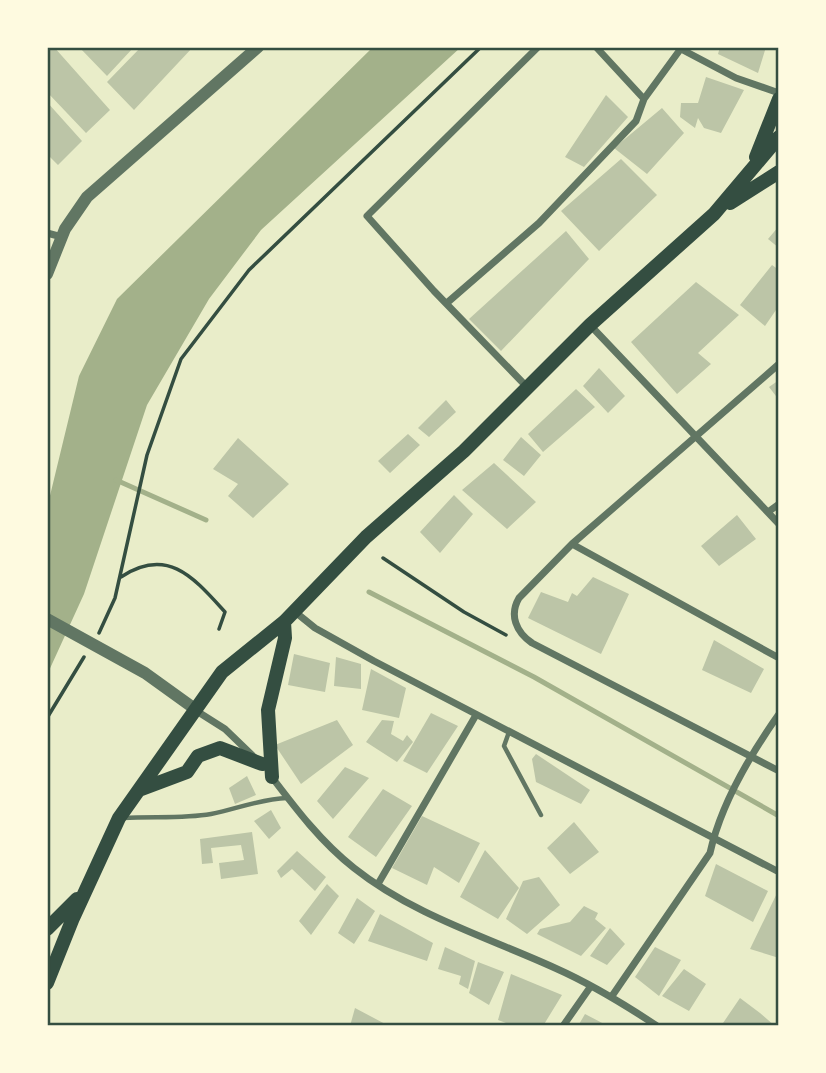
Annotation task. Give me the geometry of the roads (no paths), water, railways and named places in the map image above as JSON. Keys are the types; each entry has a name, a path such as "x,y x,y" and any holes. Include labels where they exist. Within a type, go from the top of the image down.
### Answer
{"main road":[{"path":"751,171 779,99"},
{"path":"47,983 85,890 119,818 222,673 289,616 366,537 464,451 590,325 714,214 779,137"},
{"path":"714,214 779,172"},
{"path":"272,777 268,710 289,616"},
{"path":"139,790 187,772 198,756 220,748 262,764"},
{"path":"47,929 85,890"}],"street":[{"path":"527,387 448,302 434,291 367,216 538,47"},
{"path":"596,47 644,99"},
{"path":"448,302 539,223 636,121 644,99 681,48 736,78 779,93"},
{"path":"47,274 62,237 87,197 251,50"},
{"path":"47,233 62,237"},
{"path":"590,325 779,524"},
{"path":"779,364 572,544 514,607 517,628 524,638 779,771"},
{"path":"768,512 779,504"},
{"path":"572,544 779,658"},
{"path":"289,616 779,872"},
{"path":"47,619 145,673 225,729 262,764 287,797 331,846 353,867 378,884 459,929 612,996 657,1026"},
{"path":"612,996 710,853 714,836 741,772 779,714"},
{"path":"378,884 476,715"},
{"path":"563,1026 591,986"}],"lane":[{"path":"509,732 504,746 541,816"},
{"path":"119,818 190,817 266,798 287,797"}],"waterway":[{"path":"116,480 206,520"},
{"path":"369,592 534,677 779,816"}]}
